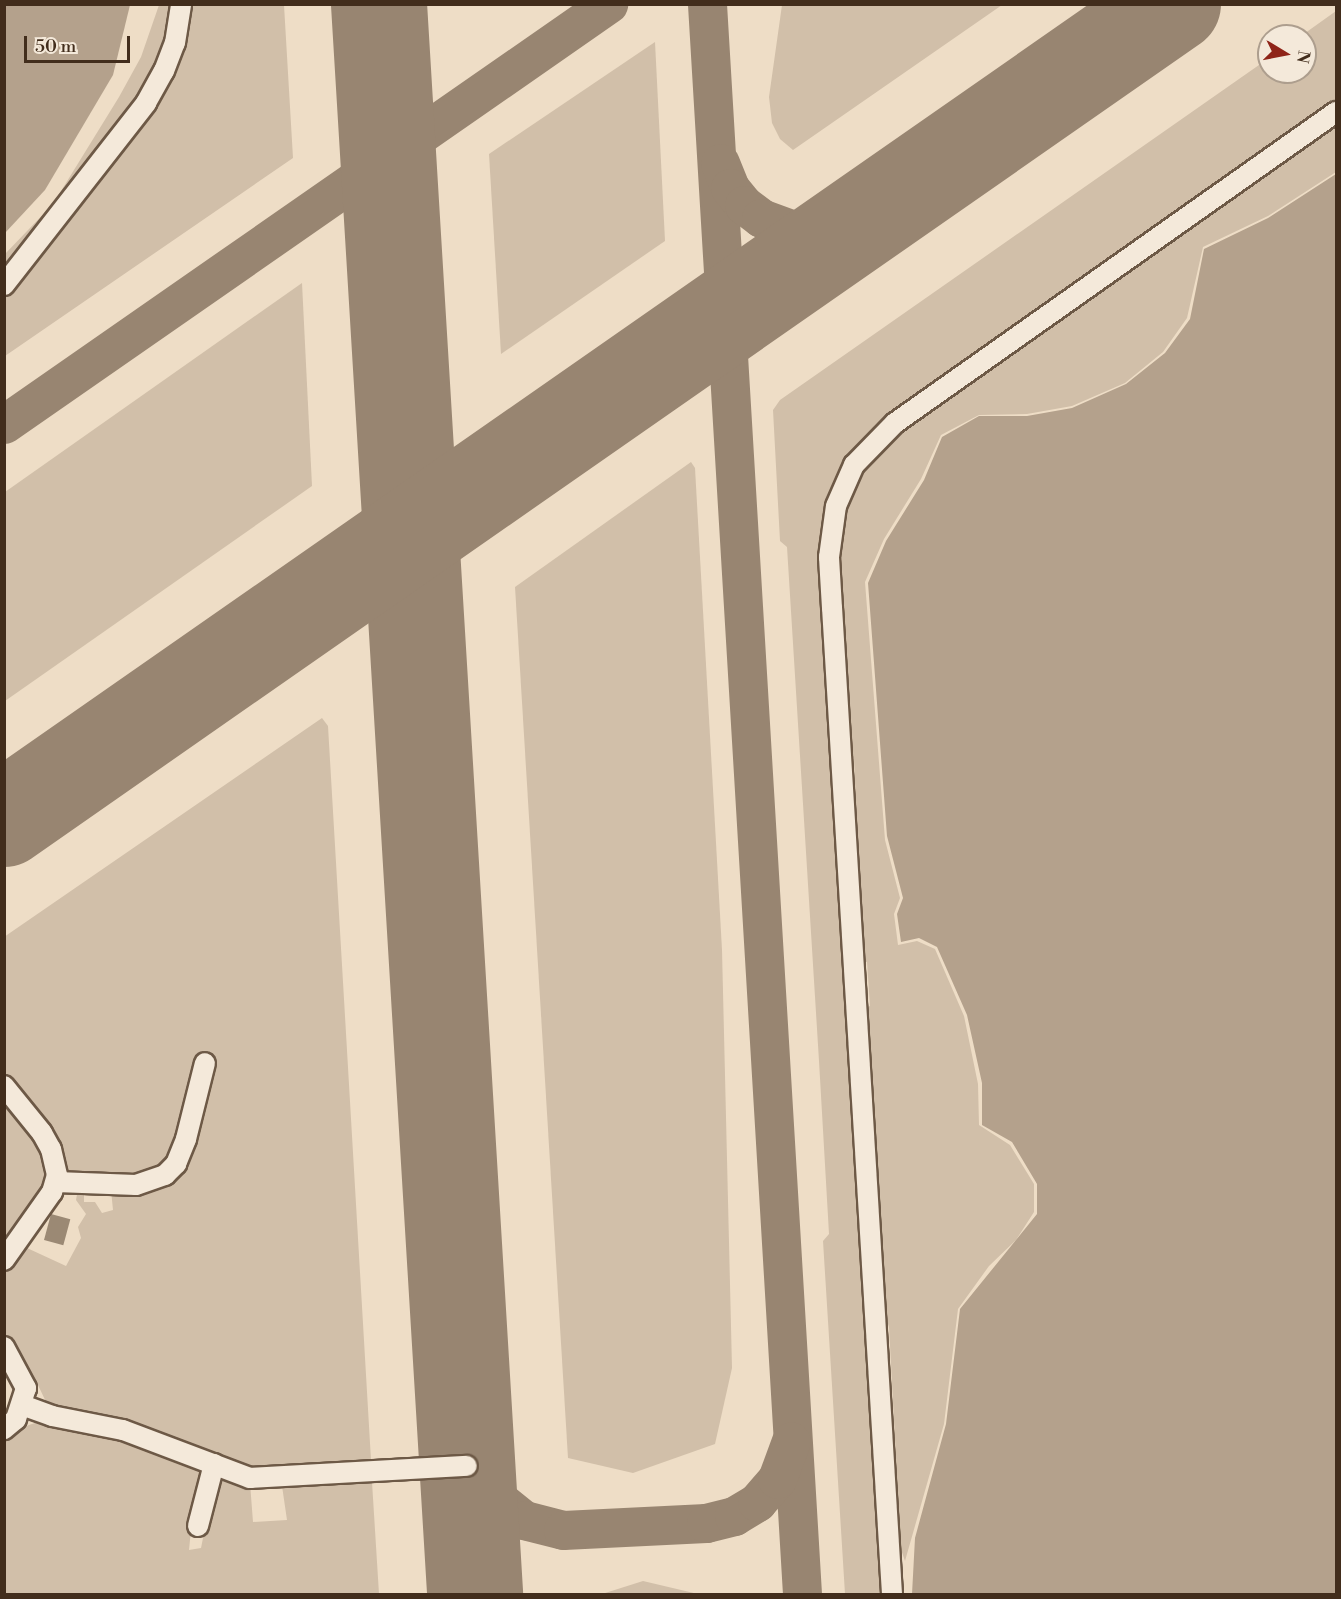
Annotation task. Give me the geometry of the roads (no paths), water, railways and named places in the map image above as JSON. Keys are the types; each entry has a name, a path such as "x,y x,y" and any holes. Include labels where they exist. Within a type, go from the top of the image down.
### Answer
{"lane":[{"path":"4,285 146,103 164,71 175,43 181,4"},
{"path":"892,1594 829,557 836,506 854,465 895,423 1336,112"},
{"path":"56,1182 136,1185 165,1175 176,1164 186,1139 205,1063"},
{"path":"4,1086 47,1141 55,1162 56,1182 4,1260"},
{"path":"4,1347 26,1388 22,1405 4,1429"},
{"path":"22,1405 52,1416 123,1430 250,1479 467,1466"},
{"path":"198,1526 214,1464"}]}
